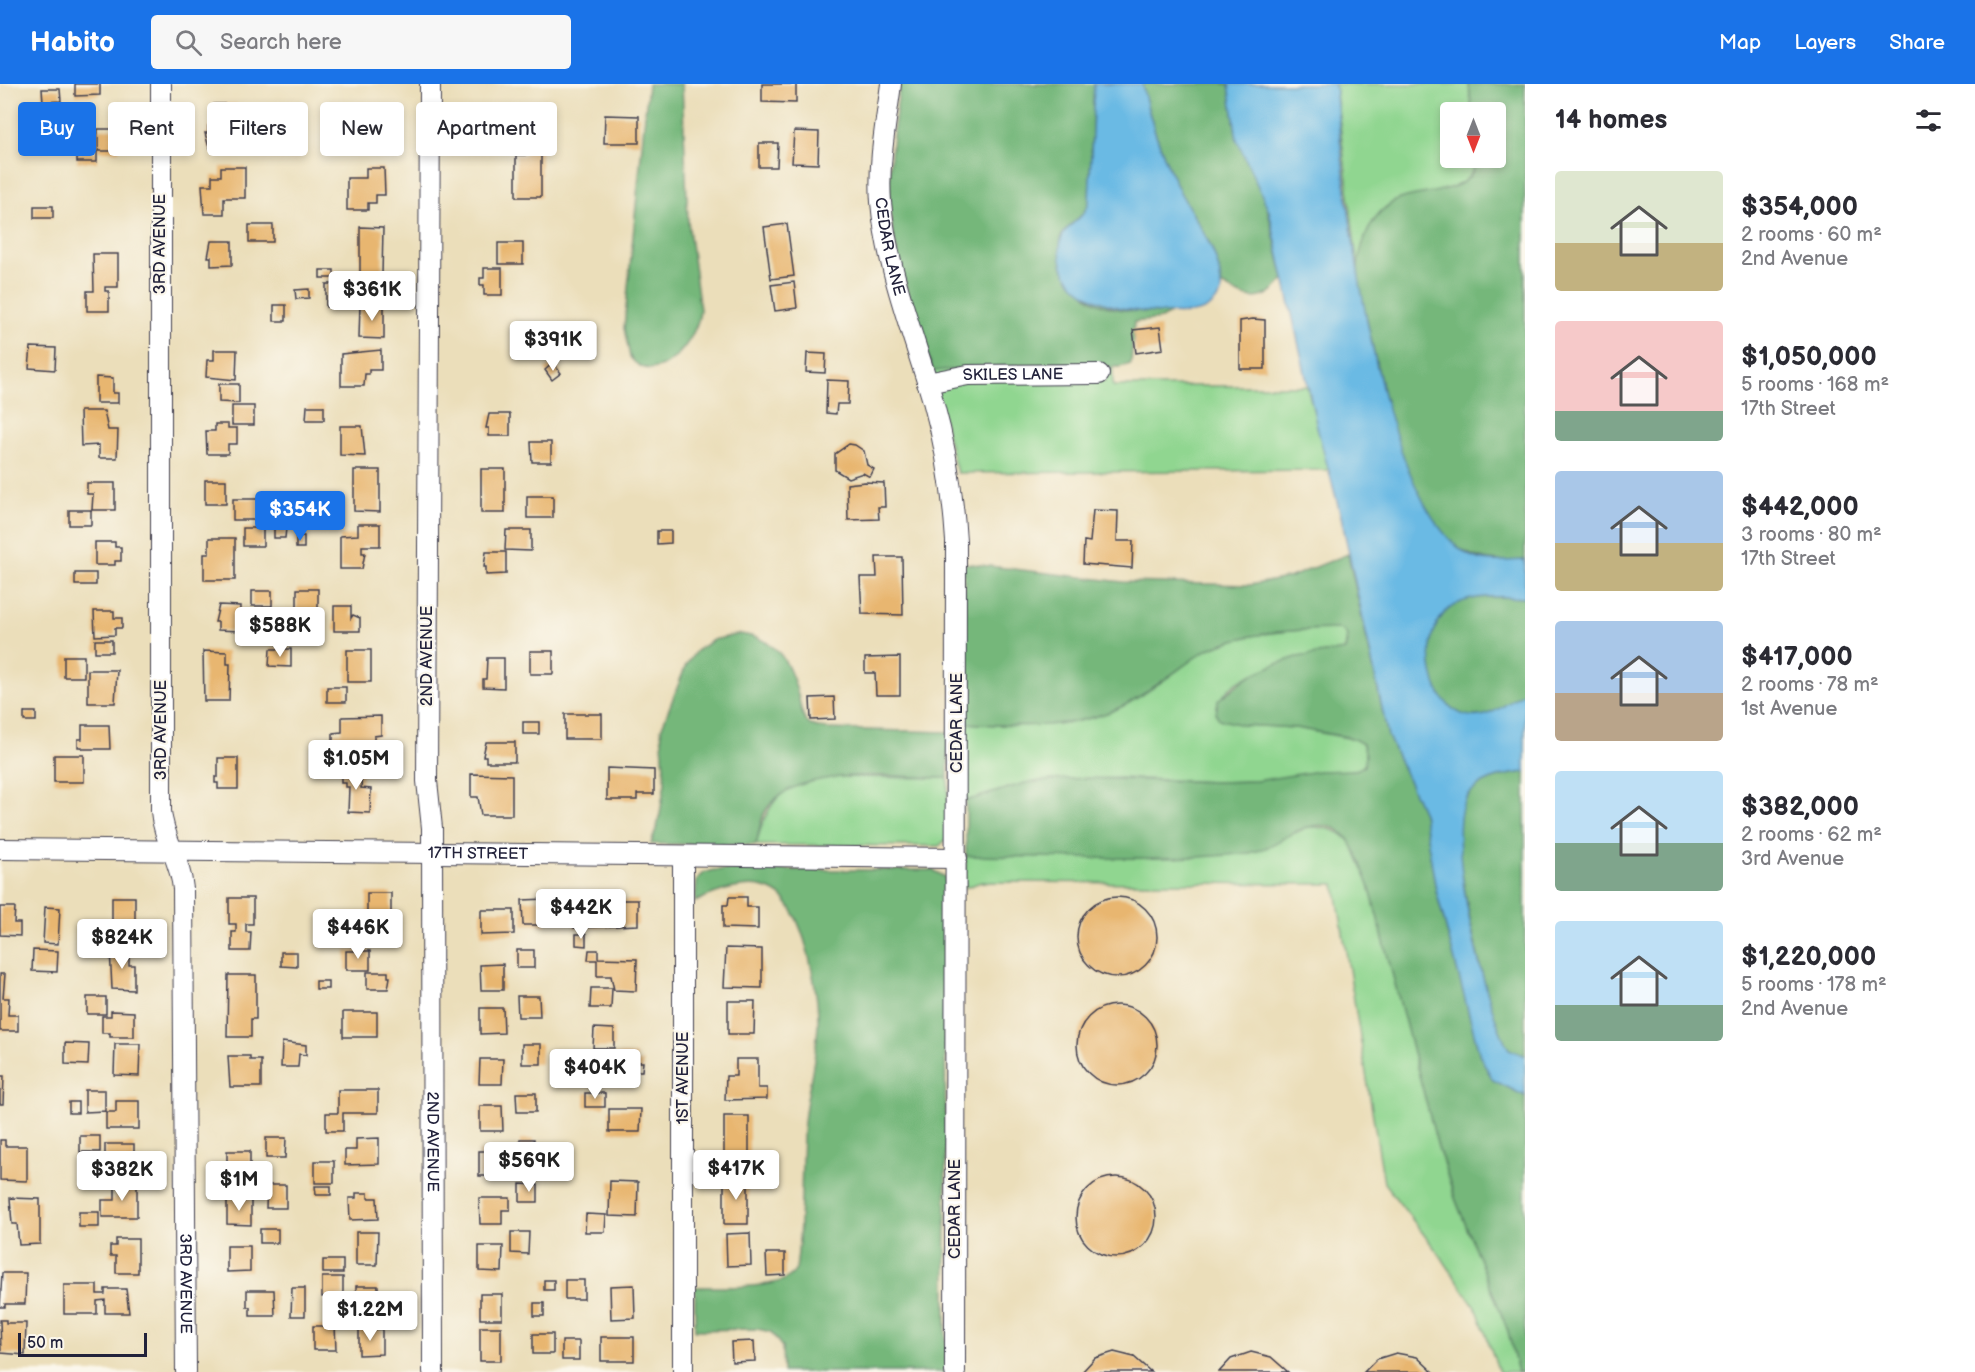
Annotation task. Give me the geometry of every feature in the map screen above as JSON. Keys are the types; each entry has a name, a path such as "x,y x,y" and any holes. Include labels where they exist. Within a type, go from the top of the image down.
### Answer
{"street":[{"name":"3RD AVENUE","path":"161,84 161,812 164,831 182,884 184,928 186,1372"},
{"name":"2ND AVENUE","path":"430,84 427,781 432,821 433,1372"},
{"name":"CEDAR LANE","path":"891,84 881,158 883,222 892,265 944,446 955,528 957,858 955,1372"},
{"name":"SKILES LANE","path":"927,383 968,375 1099,374"},
{"name":"17TH STREET","path":"0,849 957,858"},
{"name":"1ST AVENUE","path":"683,856 683,1372"}],"green space":[{"path":"648,84 682,84 688,221 700,310 692,335 684,348 663,366 652,369 640,366 630,357 624,328"},
{"path":"900,84 1094,84 1089,202 1084,212 1061,237 1073,271 1082,290 1089,298 1123,310 1172,313 1161,319 1134,322 1131,364 1120,367 994,367 933,371 903,275 891,216 890,166"},
{"path":"1094,84 1092,139 1107,306 1111,307 1113,386 1307,386 1329,470 957,473 922,336"},
{"path":"1142,84 1229,84 1237,140 1264,194 1284,279 1269,293 1262,297 1247,297 1221,285 1216,258 1165,160"},
{"path":"1335,84 1469,84 1471,102 1440,102 1440,168 1473,168 1472,171 1464,181 1453,187 1397,201 1386,207 1374,219 1366,235 1358,269"},
{"path":"1469,84 1525,84 1525,560 1494,561 1475,556 1457,547 1433,521 1407,470 1388,411 1359,278 1359,257 1366,235 1374,220 1386,207 1406,197 1457,186 1466,180 1474,168 1506,168 1506,102 1471,102"},
{"path":"1348,554 1388,736 1423,813 1436,890 1480,1056 1493,1080 1525,1096 1525,1372 1518,1372 1508,1331 1455,1198 1438,1147 1369,885 1352,845 1341,832 1322,825 1311,826 1260,850 1214,856 1143,858 966,856 966,801 1025,783 1085,778 1256,781 1318,771 1356,770 1364,766 1366,755 1363,744 1352,738 1296,728 1242,725 1219,719 1216,714 1218,700 1248,677 1297,657 1345,650 1348,637 1344,631 1339,629 1254,635 1221,644 1206,650 1125,705 1087,719 1026,726 965,723 964,563 1123,582 1250,585 1291,577"},
{"path":"1475,598 1525,598 1525,692 1487,715 1462,714 1447,704 1437,689 1431,670 1430,650 1434,630 1443,614 1457,603"},
{"path":"1340,629 1347,634 1345,650 1317,654 1260,671 1232,686 1222,696 1217,707 1242,725 1296,728 1358,740 1364,746 1366,754 1365,762 1360,769 1256,781 1217,782 1120,778 1052,780 1025,783 966,801 965,723 1026,726 1087,719 1125,705 1206,650 1221,644 1254,635"},
{"path":"740,634 764,641 781,655 791,674 801,710 810,725 826,729 948,732 948,778 850,776 823,779 800,785 780,795 764,814 756,845 651,844 659,820 665,782 661,729 686,665 696,651 713,640"},
{"path":"1525,772 1525,1056 1509,1049 1492,1008 1467,902 1461,868 1458,822 1464,802 1476,787 1491,779"},
{"path":"836,777 948,778 947,839 939,846 756,845 766,814 781,794 804,782"},
{"path":"1308,827 1323,828 1343,835 1355,851 1369,885 1438,1147 1455,1198 1508,1331 1518,1372 1499,1372 1478,1312 1442,1258 1384,1183 1335,884 981,882 965,888 966,856 1120,857 1250,853"},
{"path":"714,870 933,870 945,877 946,1372 783,1372 782,1347 771,1332 757,1329 695,1330 695,1287 766,1285 790,1276 796,1269 800,1232 804,1122 818,1023 816,992 808,952 794,914 785,901 766,888 734,888 695,902 697,880 704,873"}],"water":[{"path":"1094,84 1142,84 1165,160 1206,236 1217,263 1221,293 1213,304 1204,310 1164,313 1113,306 1081,291 1070,280 1062,265 1061,239 1086,209 1089,202"},
{"path":"1229,84 1335,84 1347,194 1370,337 1388,407 1409,471 1436,521 1467,554 1487,561 1525,560 1525,598 1482,597 1457,604 1443,615 1434,631 1431,651 1432,671 1438,690 1448,705 1463,714 1481,716 1487,714 1525,692 1525,772 1491,779 1470,793 1465,800 1460,820 1460,849 1470,924 1479,964 1489,1000 1509,1049 1525,1056 1525,1096 1493,1080 1480,1056 1436,890 1423,813 1388,736 1341,516 1318,431 1269,211 1237,140"}],"building":[{"path":"75,84 100,84 100,95 75,96"},
{"path":"762,84 796,84 796,103 762,102"},
{"path":"42,89 60,89 61,101 43,102"},
{"path":"605,115 639,116 639,143 604,143"},
{"path":"98,129 108,129 108,151 98,151"},
{"path":"794,131 819,132 818,164 792,163"},
{"path":"759,143 778,143 777,167 759,167"},
{"path":"97,152 97,162 77,162 77,156 96,156"},
{"path":"516,156 541,156 541,197 516,197"},
{"path":"221,167 245,167 245,198 224,198 224,214 204,214 202,185 212,185 212,176 221,176"},
{"path":"366,168 384,168 385,195 376,195 376,203 368,203 368,210 347,210 347,178 366,178"},
{"path":"34,206 53,206 53,218 34,218"},
{"path":"787,224 794,276 771,279 764,227"},
{"path":"249,225 273,225 273,242 249,242"},
{"path":"360,227 383,228 382,276 360,276"},
{"path":"211,241 232,241 232,265 211,266 211,257 208,257"},
{"path":"498,243 523,243 523,264 498,264"},
{"path":"93,254 118,254 118,287 105,287 105,291 109,291 109,311 87,311 87,291 94,291"},
{"path":"484,268 502,268 502,295 484,295 484,285 480,285 480,278 484,278"},
{"path":"320,270 334,270 334,278 320,278"},
{"path":"794,282 797,308 775,311 771,285"},
{"path":"326,284 346,284 345,307 326,307"},
{"path":"309,289 309,298 296,299 295,290"},
{"path":"360,304 384,305 384,339 359,338"},
{"path":"274,305 286,305 286,321 274,321"},
{"path":"1265,320 1265,369 1240,369 1240,321"},
{"path":"1160,327 1163,349 1136,353 1133,330"},
{"path":"31,347 56,348 55,370 29,368"},
{"path":"214,350 237,350 236,380 206,377 207,360 214,360"},
{"path":"381,350 381,370 369,370 369,374 365,374 364,386 341,386 341,354"},
{"path":"807,353 826,354 825,373 806,372"},
{"path":"553,363 561,373 552,380 545,370"},
{"path":"96,377 113,378 113,393 118,393 118,403 96,403"},
{"path":"827,380 849,381 848,404 837,404 836,414 826,413"},
{"path":"219,384 239,384 239,403 219,402"},
{"path":"232,406 254,406 254,425 232,425"},
{"path":"307,406 324,406 324,420 306,420"},
{"path":"80,411 104,411 108,430 118,430 117,458 99,458 99,445 81,446"},
{"path":"489,414 510,414 510,436 489,436 489,428 486,428"},
{"path":"215,424 228,424 228,428 237,428 237,444 228,444 228,454 207,454 206,431 215,431"},
{"path":"340,426 362,426 365,456 340,455"},
{"path":"531,442 551,442 551,462 532,462"},
{"path":"849,444 864,451 867,465 874,469 870,477 863,473 848,478 835,470 835,454"},
{"path":"481,469 505,469 505,513 481,513"},
{"path":"354,470 380,470 380,512 354,511"},
{"path":"205,480 226,480 226,504 205,504"},
{"path":"87,483 115,483 115,510 92,510 93,494 87,494"},
{"path":"884,483 885,507 878,507 879,519 848,520 847,484"},
{"path":"527,496 553,496 553,518 527,518"},
{"path":"233,499 259,499 258,520 233,520"},
{"path":"69,510 91,510 91,525 69,525"},
{"path":"1093,510 1118,511 1117,541 1133,541 1132,568 1083,564 1084,541 1090,542"},
{"path":"358,524 380,524 380,546 362,546 362,553 365,553 362,569 340,569 340,536 358,535"},
{"path":"274,527 286,528 285,538 274,538"},
{"path":"243,528 263,528 263,546 243,546"},
{"path":"506,530 531,530 531,551 505,550"},
{"path":"657,531 671,531 671,543 657,544"},
{"path":"296,536 304,536 304,548 296,548"},
{"path":"209,538 235,538 235,580 204,580 204,554 209,554"},
{"path":"95,542 115,542 115,547 121,547 121,561 115,561 115,565 95,565"},
{"path":"486,552 506,552 506,574 486,575 486,567 484,567"},
{"path":"876,557 902,557 903,615 862,614 860,577 877,577"},
{"path":"75,573 96,573 96,585 75,585"},
{"path":"297,589 318,589 318,614 297,614"},
{"path":"252,591 272,591 272,606 252,606"},
{"path":"219,605 240,606 239,631 218,630 218,622 215,622"},
{"path":"334,606 351,606 351,618 353,615 360,618 360,631 334,631"},
{"path":"94,611 114,611 114,618 122,618 122,628 115,628 115,635 95,636"},
{"path":"95,640 112,640 112,652 95,652"},
{"path":"270,649 291,649 291,667 269,666"},
{"path":"347,650 371,650 371,682 347,682"},
{"path":"203,651 227,652 227,664 230,664 229,701 204,701"},
{"path":"530,651 553,651 553,674 530,674"},
{"path":"64,656 84,656 84,677 64,677"},
{"path":"900,657 900,695 876,695 875,673 865,673 865,658"},
{"path":"487,658 504,658 504,688 483,687 483,679 486,679"},
{"path":"88,670 117,670 115,703 88,703"},
{"path":"327,687 346,687 346,702 327,702"},
{"path":"834,697 835,719 811,720 810,698"},
{"path":"24,712 36,712 36,721 24,721"},
{"path":"565,714 602,714 602,739 565,739"},
{"path":"381,716 381,735 374,736 374,748 333,749 333,733 342,732 342,717"},
{"path":"523,722 539,722 539,734 523,734"},
{"path":"82,725 109,725 110,749 78,747 78,739 82,739"},
{"path":"486,742 515,742 515,762 486,762 486,756 483,756"},
{"path":"54,755 84,755 84,782 54,782"},
{"path":"218,758 238,758 238,789 218,789 215,777 218,777"},
{"path":"341,768 362,769 361,788 371,789 370,813 348,812 349,787 346,787 346,783 341,783"},
{"path":"607,768 654,770 654,794 637,794 637,800 607,800"},
{"path":"471,774 512,775 512,815 481,815 478,797 471,797"},
{"path":"367,893 391,893 391,928 388,928 388,945 367,945"},
{"path":"112,897 135,897 135,933 112,933"},
{"path":"729,897 747,897 747,907 758,907 758,929 723,928 723,905 728,905"},
{"path":"1117,897 1132,900 1145,909 1154,922 1157,937 1154,952 1145,965 1132,974 1117,977 1102,974 1089,965 1080,952 1077,937 1080,922 1089,909 1102,900"},
{"path":"229,898 253,898 253,924 246,924 246,932 251,932 250,951 232,951 232,932 236,932 236,924 229,924"},
{"path":"547,899 547,925 523,925 522,900"},
{"path":"574,900 597,900 597,904 603,904 603,900 638,900 638,925 574,928"},
{"path":"0,907 15,907 14,923 20,923 20,936 0,935"},
{"path":"45,907 60,908 58,944 43,943"},
{"path":"481,910 514,910 514,934 481,935"},
{"path":"328,926 339,926 339,943 327,943"},
{"path":"576,934 586,934 586,946 576,945"},
{"path":"110,948 129,948 129,965 134,965 134,990 112,989"},
{"path":"726,948 762,949 762,988 724,987"},
{"path":"33,950 58,951 57,972 32,971"},
{"path":"517,950 534,950 534,968 517,968"},
{"path":"589,950 598,950 598,958 637,959 636,991 614,990 611,976 597,976 597,960 588,960"},
{"path":"346,951 370,951 370,970 346,970"},
{"path":"281,952 297,952 297,967 281,966"},
{"path":"503,964 503,990 481,990 480,965"},
{"path":"367,972 388,972 388,977 390,977 388,989 367,989"},
{"path":"0,974 5,974 3,998 9,998 8,1015 18,1015 18,1031 0,1031"},
{"path":"228,975 256,975 256,1019 251,1019 251,1037 227,1037"},
{"path":"316,981 328,981 328,989 316,989"},
{"path":"591,988 612,988 611,1008 590,1008"},
{"path":"517,996 539,996 540,1017 518,1017"},
{"path":"87,997 106,997 106,1014 87,1014"},
{"path":"728,1001 755,1001 754,1034 728,1034"},
{"path":"1117,1005 1132,1008 1145,1017 1154,1030 1157,1045 1154,1060 1145,1073 1132,1082 1117,1085 1102,1082 1089,1073 1080,1060 1077,1045 1080,1030 1089,1017 1102,1008"},
{"path":"480,1008 503,1008 504,1033 480,1034"},
{"path":"111,1011 134,1012 134,1037 110,1037 110,1033 102,1033 102,1016 111,1016"},
{"path":"343,1012 377,1012 377,1037 343,1037"},
{"path":"594,1028 614,1029 614,1048 593,1048"},
{"path":"282,1042 306,1045 306,1055 299,1054 298,1067 281,1067"},
{"path":"65,1043 89,1044 88,1065 65,1064"},
{"path":"115,1044 140,1044 139,1076 114,1075"},
{"path":"522,1044 541,1044 541,1064 522,1064"},
{"path":"607,1054 636,1055 636,1062 643,1062 642,1071 636,1071 636,1078 613,1078 613,1069 607,1068"},
{"path":"228,1056 250,1056 250,1060 261,1060 261,1087 230,1087"},
{"path":"480,1059 503,1059 502,1084 479,1084"},
{"path":"736,1059 758,1059 758,1088 767,1088 767,1099 725,1100 726,1076 736,1076"},
{"path":"0,1076 4,1076 3,1104 0,1104"},
{"path":"85,1090 105,1090 105,1111 85,1112"},
{"path":"338,1090 378,1090 378,1113 343,1113 343,1131 326,1131 326,1113 338,1113"},
{"path":"516,1093 536,1093 536,1112 517,1112"},
{"path":"585,1093 605,1093 605,1107 585,1107"},
{"path":"116,1101 139,1101 139,1129 106,1129 106,1112 116,1112"},
{"path":"69,1102 78,1102 78,1113 69,1113"},
{"path":"480,1106 502,1106 503,1131 480,1131"},
{"path":"609,1109 641,1109 640,1132 609,1132"},
{"path":"724,1116 749,1116 749,1162 724,1162"},
{"path":"80,1136 100,1136 100,1152 80,1152"},
{"path":"266,1138 286,1138 285,1158 266,1158"},
{"path":"379,1138 379,1164 345,1165 345,1150 356,1150 356,1139"},
{"path":"520,1139 534,1139 534,1153 520,1153"},
{"path":"0,1140 5,1140 5,1146 27,1146 27,1181 0,1180"},
{"path":"105,1144 134,1144 134,1174 117,1174 117,1160 105,1160"},
{"path":"227,1151 250,1151 250,1176 227,1176"},
{"path":"479,1151 503,1151 503,1176 479,1176"},
{"path":"315,1161 334,1161 334,1183 315,1183"},
{"path":"1116,1177 1131,1180 1144,1189 1153,1202 1156,1217 1153,1232 1144,1245 1131,1254 1116,1257 1101,1254 1088,1245 1079,1232 1076,1217 1079,1202 1088,1189 1101,1180"},
{"path":"724,1178 748,1179 748,1224 724,1224"},
{"path":"610,1181 638,1182 637,1217 609,1216"},
{"path":"115,1184 137,1184 137,1217 102,1217 102,1200 115,1200"},
{"path":"520,1184 538,1185 538,1202 520,1202"},
{"path":"267,1185 286,1185 286,1208 266,1208"},
{"path":"315,1186 331,1186 331,1195 316,1195"},
{"path":"356,1193 368,1193 368,1198 377,1198 378,1219 350,1220 349,1198 356,1198"},
{"path":"10,1198 40,1199 40,1244 19,1245 17,1224 12,1224"},
{"path":"227,1198 251,1199 251,1225 227,1224"},
{"path":"479,1198 510,1198 510,1210 502,1210 502,1224 480,1224"},
{"path":"79,1212 99,1212 99,1227 79,1227"},
{"path":"586,1214 606,1215 605,1232 585,1232"},
{"path":"260,1229 278,1229 278,1243 260,1243"},
{"path":"356,1232 378,1232 377,1265 356,1265"},
{"path":"511,1232 529,1232 528,1254 511,1253"},
{"path":"750,1233 751,1265 727,1266 726,1234"},
{"path":"116,1239 138,1239 138,1273 116,1273 116,1256 110,1256 110,1246 116,1246"},
{"path":"227,1246 250,1246 250,1271 227,1272"},
{"path":"479,1246 503,1246 502,1272 479,1271"},
{"path":"766,1253 785,1253 785,1275 767,1276"},
{"path":"323,1260 343,1260 343,1273 323,1273"},
{"path":"2,1273 26,1273 25,1304 5,1304 5,1307 0,1307"},
{"path":"322,1277 343,1277 343,1296 322,1297"},
{"path":"544,1280 554,1280 554,1290 544,1290"},
{"path":"565,1280 584,1280 584,1299 565,1299"},
{"path":"64,1285 97,1285 97,1294 105,1294 105,1289 126,1289 129,1313 105,1313 105,1300 97,1301 97,1314 64,1314"},
{"path":"634,1285 635,1318 611,1319 610,1286"},
{"path":"356,1286 378,1286 378,1321 346,1321 346,1306 356,1306"},
{"path":"292,1288 305,1288 305,1316 291,1316"},
{"path":"247,1290 274,1290 275,1316 250,1316 250,1307 247,1307"},
{"path":"480,1294 502,1294 502,1319 480,1319"},
{"path":"534,1303 544,1303 544,1316 534,1316"},
{"path":"0,1320 6,1320 6,1323 26,1323 25,1355 1,1353"},
{"path":"313,1326 335,1326 336,1350 313,1350"},
{"path":"480,1327 501,1327 501,1361 480,1361"},
{"path":"359,1329 382,1329 382,1354 359,1355"},
{"path":"533,1334 553,1334 553,1354 533,1354"},
{"path":"601,1337 634,1337 634,1361 601,1361"},
{"path":"562,1341 579,1341 579,1360 562,1360"},
{"path":"754,1341 755,1361 732,1362 731,1342"},
{"path":"1114,1352 1134,1357 1151,1372 1082,1372 1095,1358"},
{"path":"1251,1352 1271,1357 1288,1372 1219,1372 1231,1359"},
{"path":"1396,1353 1417,1357 1433,1372 1364,1372 1377,1359"}]}
